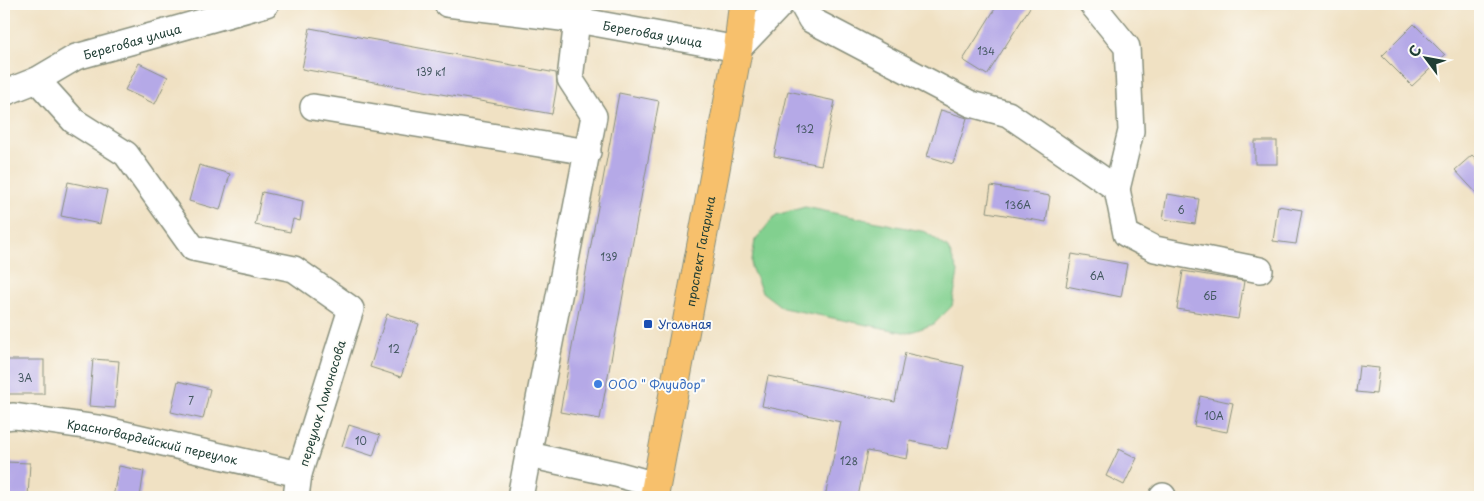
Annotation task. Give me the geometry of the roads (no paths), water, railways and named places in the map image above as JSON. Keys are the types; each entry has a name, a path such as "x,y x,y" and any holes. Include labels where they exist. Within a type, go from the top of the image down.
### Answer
{"main road":[{"name":"проспект Гагарина","path":"655,491 738,48 743,4"}],"street":[{"name":"Береговая улица","path":"4,93 37,80 76,57 266,4"},
{"name":"Береговая улица","path":"447,4 532,10 738,48"},
{"path":"738,48 780,4"},
{"path":"802,4 811,20 971,104 1008,114 1117,189"},
{"path":"1092,4 1127,47 1132,131 1117,189 1126,234 1155,249 1260,270"},
{"path":"520,497 594,116 570,78 578,20"},
{"name":"переулок Ломоносова","path":"37,80 74,120 126,154 193,248 294,269 351,309 298,486"},
{"path":"312,107 588,152"},
{"name":"Красногвардейский переулок","path":"4,417 14,416 98,428 298,486"},
{"path":"529,455 616,474 655,491"}],"place":[{"name":"Угольная","path":"648,324"},
{"name":"ООО \" Флуидор\"","path":"598,384"}]}
